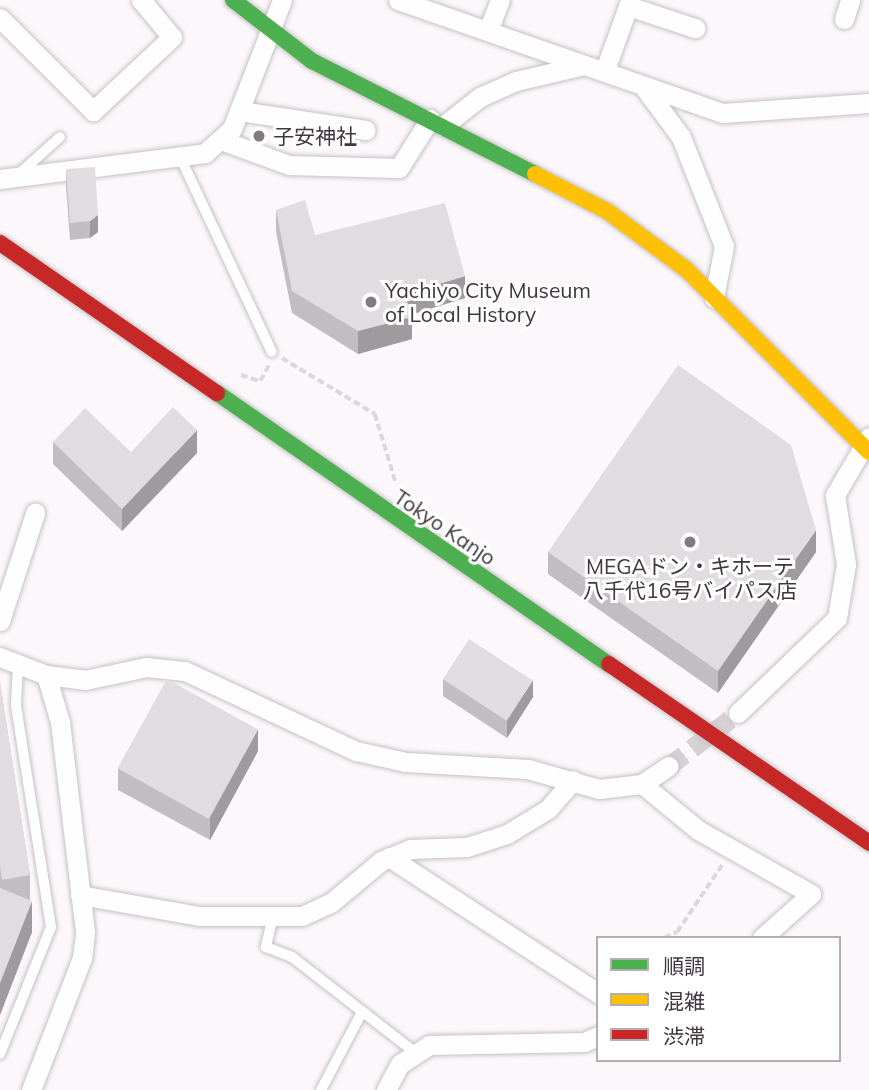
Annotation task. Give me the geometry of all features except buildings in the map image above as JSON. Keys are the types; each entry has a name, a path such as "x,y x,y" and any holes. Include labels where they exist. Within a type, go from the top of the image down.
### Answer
{"main road":[{"path":"233,0 268,30 312,61 607,211 714,298 868,445"},
{"name":"Tokyo Kanjo","path":"0,243 394,518 869,843"}],"street":[{"path":"0,18 93,111 172,37 141,0"},
{"path":"7,179 181,159 221,140 240,111 268,30 282,0"},
{"path":"398,0 723,113 869,103"},
{"path":"488,31 500,0"},
{"path":"844,19 850,0"},
{"path":"596,67 628,6 695,28"},
{"path":"221,140 289,165 399,168 437,123 480,97 516,81 596,67"},
{"path":"643,86 681,137 724,246 714,298"},
{"path":"240,111 366,130"},
{"path":"738,713 837,618 846,564 835,495 868,445"},
{"path":"0,621 35,513"},
{"path":"9,660 46,675 85,680 172,668 356,751 406,762 528,769 599,789 642,784 669,766"},
{"path":"32,1090 82,958 80,894 60,722 46,675"},
{"path":"80,894 199,916 302,916 332,902 389,857 507,834 548,808 573,780"},
{"path":"642,784 732,850 811,894 764,936"},
{"path":"389,857 596,992"},
{"path":"387,1090 413,1051 596,1036"}],"lane":[{"path":"7,179 60,137"},
{"path":"181,159 272,352"},
{"path":"0,1054 51,927 9,660"},
{"path":"274,916 266,947 292,957 413,1051"},
{"path":"321,1090 362,1012"}],"path":[{"path":"226,369 260,381 272,352 375,414 398,494 394,518"},
{"path":"668,936 677,932 732,850"}],"tunnel":[{"path":"669,766 738,713"}],"traffic: fast":[{"path":"233,0 312,61 535,174"},
{"path":"217,393 609,664"}],"traffic: slow":[{"path":"535,174 607,211 687,270 869,452"}],"traffic: jam":[{"path":"0,243 217,393"},
{"path":"609,664 869,843"}],"place":[{"name":"子安神社","path":"259,136"},
{"name":"Yachiyo City Museum of Local History","path":"371,302"},
{"name":"MEGAドン・キホーテ 八千代16号バイパス店","path":"690,542"}]}
